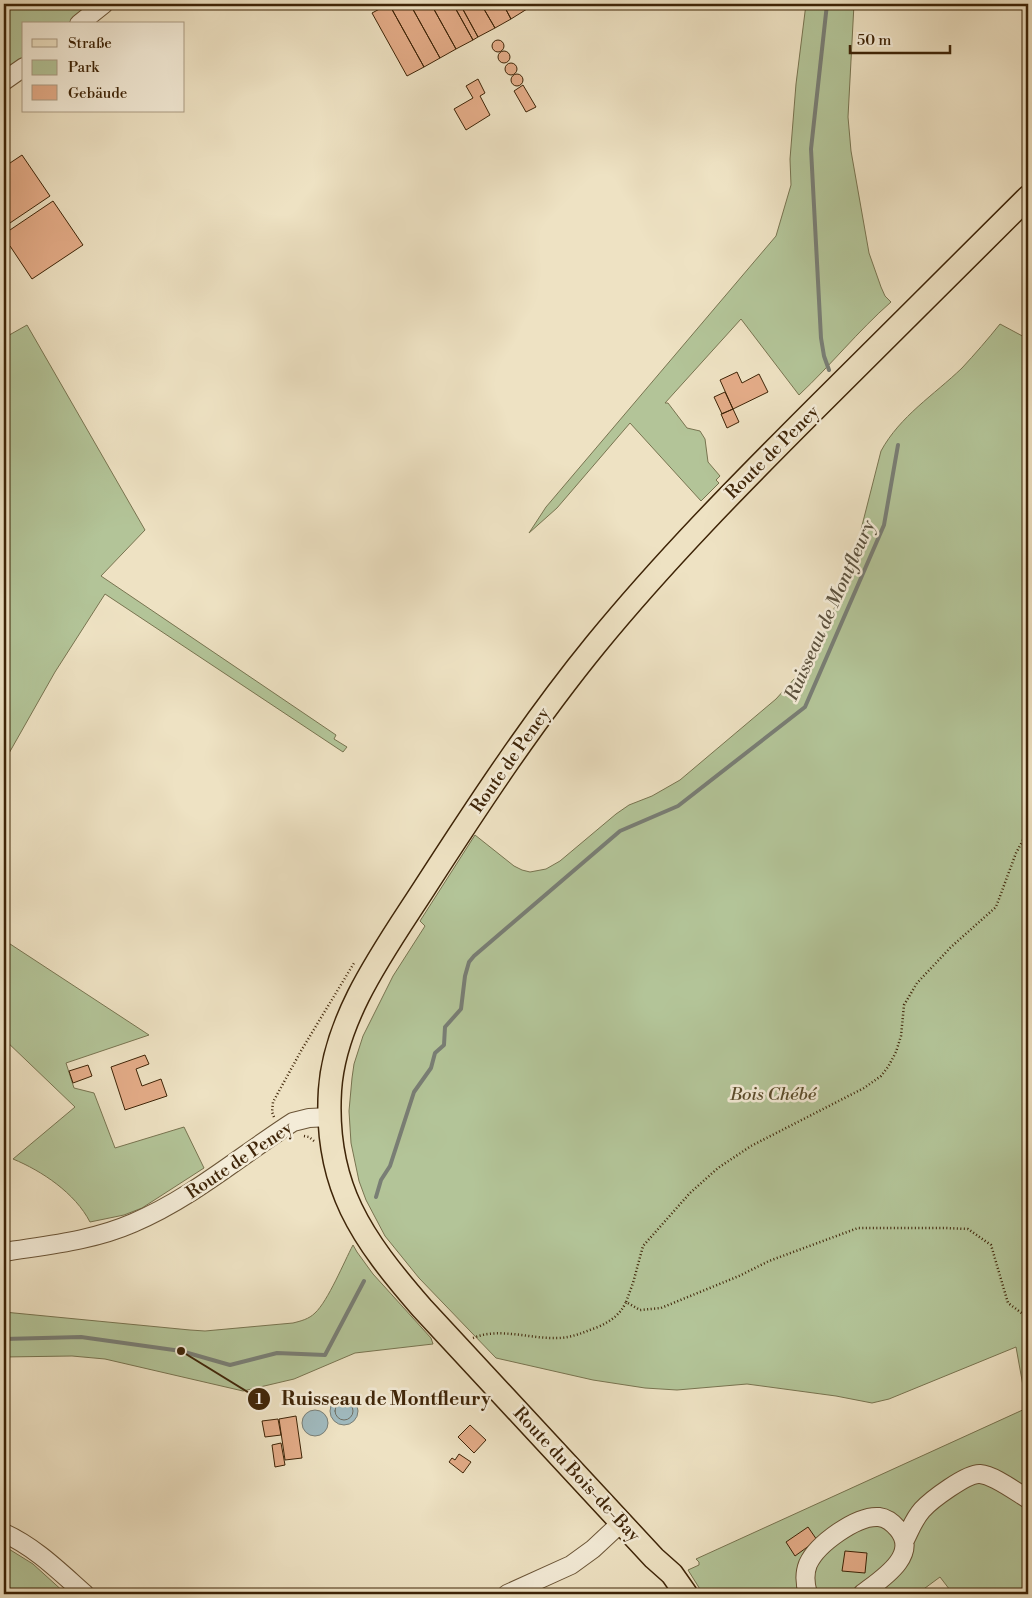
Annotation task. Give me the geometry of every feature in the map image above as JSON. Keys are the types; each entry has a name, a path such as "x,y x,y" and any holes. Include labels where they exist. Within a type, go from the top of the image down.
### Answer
{"main road":[{"name":"Route de Peney","path":"330,1117 330,1091 335,1061 347,1023 362,990 466,824 558,691 632,600 732,492 1028,197"},
{"name":"Route du Bois-de-Bay","path":"330,1117 332,1150 346,1199 358,1226 377,1254 422,1308 654,1558 672,1574 686,1594"},
{"name":"Route du Bois-de-Bay","path":"654,1558 672,1594"}],"street":[{"path":"82,22 104,4"},
{"path":"4,81 22,68"},
{"name":"Route de Peney","path":"4,1252 82,1239 133,1223 189,1194 282,1129 300,1119 330,1117"},
{"path":"808,1594 805,1574 814,1555 841,1530 854,1523 873,1517 899,1518 923,1509 968,1476 978,1474 986,1476 1028,1499"},
{"path":"904,1540 923,1509"},
{"path":"862,1594 897,1566 904,1550 904,1540 900,1532 887,1519"},
{"path":"507,1594 571,1565 593,1549 622,1522"},
{"path":"4,1533 19,1540 41,1556 85,1594"}],"path":[{"path":"475,1337 497,1333 543,1338 569,1337 601,1325 615,1317 621,1312 626,1302 643,1246 690,1192 718,1168 751,1146 864,1088 881,1076 888,1067 901,1036 904,1005 917,983 951,946 996,907 1016,854 1028,831"},
{"path":"276,1095 272,1102 272,1112 282,1129"},
{"path":"626,1302 640,1310 661,1308 739,1276 769,1260 858,1228 968,1229 991,1245 1008,1303 1023,1314 1028,1321"}],"green space":[{"path":"4,4 104,4 82,22 22,22 22,68 4,81"},
{"path":"806,4 854,4 848,117 851,151 869,253 885,296 891,302 799,395 741,319 665,403 668,403 687,428 700,431 705,439 708,462 720,476 716,480 719,483 701,501 630,423 557,508 529,533 546,507 776,236 791,185 790,159 796,84"},
{"name":"Bois Chébé","path":"1000,324 1028,339 1028,1594 953,1594 940,1577 917,1594 703,1594 688,1570 699,1565 696,1559 1027,1408 1016,1347 889,1399 872,1403 836,1396 747,1384 677,1390 645,1388 593,1380 496,1358 419,1278 385,1236 366,1200 359,1181 351,1143 349,1111 354,1064 363,1036 393,976 425,926 420,921 475,835 514,866 522,870 530,872 546,869 560,861 629,805 652,796 680,780 776,699 805,667 815,654 822,639 853,561 881,451 889,438 908,416 962,368"},
{"path":"27,325 145,530 101,576 336,735 334,739 347,747 343,752 105,594 55,672 4,762 4,338"},
{"path":"4,940 149,1035 66,1063 74,1088 94,1093 115,1148 184,1127 204,1168 142,1208 124,1215 90,1222 84,1211 67,1192 35,1170 13,1159 75,1107 4,1039"},
{"path":"353,1245 373,1274 431,1338 433,1344 355,1353 294,1379 243,1391 105,1359 72,1356 4,1357 4,1312 205,1331 302,1321 315,1313 325,1300"},
{"path":"4,1546 33,1564 66,1594 4,1594"}],"water":[{"path":"344,1397 354,1401 358,1411 354,1421 344,1425 334,1421 330,1411 334,1401"},
{"path":"315,1410 324,1414 328,1423 324,1432 315,1436 306,1432 302,1423 306,1414"}],"building":[{"path":"389,4 424,67 407,76 372,13"},
{"path":"389,4 410,4 440,58 424,67"},
{"path":"410,4 431,4 456,49 440,58"},
{"path":"431,4 453,4 473,40 456,49"},
{"path":"453,4 460,4 478,37 473,40"},
{"path":"460,4 481,4 495,28 478,37"},
{"path":"481,4 503,4 511,19 495,28"},
{"path":"503,4 524,4 527,9 511,19"},
{"path":"496,40 500,40 504,46 500,52 496,52 492,48 492,44"},
{"path":"502,51 506,51 510,57 506,63 502,63 498,59 498,55"},
{"path":"509,63 513,63 517,69 513,75 509,75 505,71 505,67"},
{"path":"515,74 519,74 523,80 519,86 515,86 511,82 511,78"},
{"path":"478,79 485,93 480,96 490,115 466,130 454,109 473,98 466,86"},
{"path":"523,85 536,107 526,112 514,91"},
{"path":"22,155 50,196 4,227 4,167"},
{"path":"53,201 83,245 32,279 10,246 4,251 4,234"},
{"path":"737,372 742,383 759,374 768,392 733,409 720,380"},
{"path":"725,392 733,409 722,414 714,397"},
{"path":"733,409 739,422 727,428 721,414"},
{"path":"145,1055 149,1064 136,1069 142,1086 161,1079 167,1096 125,1110 111,1067"},
{"path":"88,1065 92,1076 73,1083 69,1071"},
{"path":"296,1416 302,1458 285,1460 279,1419"},
{"path":"278,1419 281,1435 265,1437 262,1421"},
{"path":"470,1425 486,1440 474,1453 458,1437"},
{"path":"281,1443 285,1465 275,1467 272,1445"},
{"path":"459,1454 471,1462 463,1473 449,1462 452,1458 455,1460"},
{"path":"808,1527 817,1540 795,1556 786,1542"},
{"path":"845,1551 867,1553 865,1573 842,1571"}],"waterway":[{"name":"Ruisseau de Montfleury","path":"827,4 811,149 821,338 829,370"},
{"name":"Ruisseau de Montfleury","path":"376,1197 381,1180 390,1166 414,1092 431,1068 435,1053 444,1045 445,1027 461,1009 465,976 469,962 474,956 620,831 678,806 805,707 884,525 898,445"},
{"name":"Ruisseau de Montfleury","path":"4,1339 81,1337 181,1351 230,1365 277,1353 325,1355 364,1281"}],"place":[{"name":"Ruisseau de Montfleury","path":"181,1351"}]}
